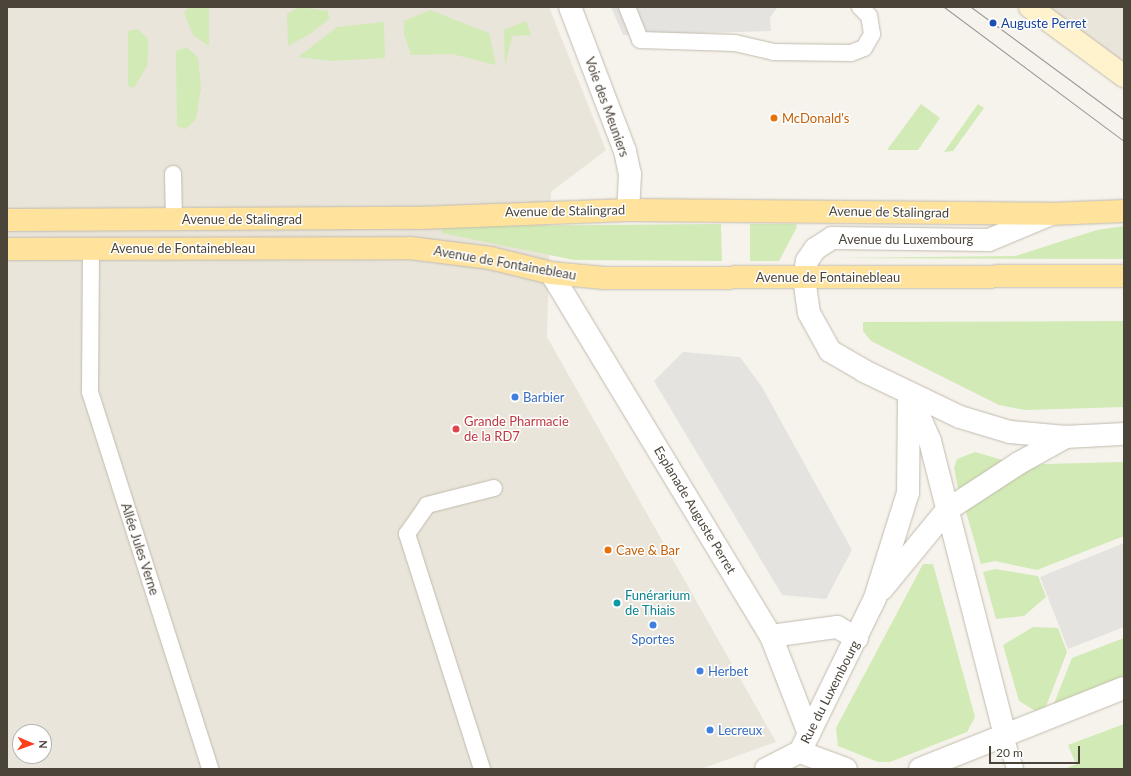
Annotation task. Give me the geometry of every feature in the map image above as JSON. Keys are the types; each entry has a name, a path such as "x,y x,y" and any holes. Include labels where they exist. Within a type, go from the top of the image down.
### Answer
{"main road":[{"path":"1030,7 1124,76"},
{"name":"Avenue de Stalingrad","path":"7,220 419,218 628,210 1051,214 1124,211"},
{"name":"Avenue de Fontainebleau","path":"7,249 410,248 490,258 551,273 604,278 1124,276"}],"street":[{"name":"Voie des Meuniers","path":"570,7 625,151 630,174 628,210"},
{"name":"Avenue du Luxembourg","path":"1051,214 989,240 832,238 815,249 807,261 804,278 809,313 830,350 909,393 960,417 1010,432 1066,437 1124,434"},
{"name":"Esplanade Auguste Perret","path":"551,273 771,636 804,743"},
{"path":"909,393 930,441 1005,736"},
{"path":"875,598 908,493 909,393"},
{"path":"875,598 947,510 1018,463 1066,437"},
{"name":"Rue du Luxembourg","path":"766,769 804,743 857,638 875,598"},
{"path":"771,636 837,627 857,638"},
{"path":"920,769 1124,688"},
{"path":"804,743 846,769"}],"lane":[{"path":"627,7 640,40 735,43 773,52 851,53 864,48 872,34 868,16 860,7"},
{"path":"173,174 174,219"},
{"name":"Allée Jules Verne","path":"91,249 89,325 90,392 210,769"},
{"path":"482,769 407,534 427,505 494,488"},
{"path":"1005,736 1015,769"}],"shaded area":[{"path":"7,7 549,7 606,150 551,192 547,337 776,742 701,769 7,769"},
{"path":"611,7 778,7 770,17 771,31 623,35"},
{"path":"1039,7 1124,7 1124,75"},
{"path":"683,352 740,357 762,387 852,550 826,599 782,595 654,381"},
{"path":"1124,543 1124,627 1068,649 1040,577"}],"green space":[{"path":"189,7 209,7 209,46 193,35 184,13"},
{"path":"299,7 328,11 329,19 310,34 288,46 287,14"},
{"path":"430,10 489,33 496,65 452,54 411,55 404,34 404,21"},
{"path":"526,21 531,35 512,36 505,66 504,30"},
{"path":"384,22 385,58 331,61 298,57 337,27"},
{"path":"138,29 148,39 148,56 147,66 134,88 128,86 128,31"},
{"path":"187,47 198,58 201,88 196,119 186,129 177,126 176,51"},
{"path":"921,104 940,118 918,150 887,150"},
{"path":"978,104 984,108 953,151 944,152"},
{"path":"721,224 722,261 574,260 442,233 442,229 468,226"},
{"path":"750,224 796,224 797,227 779,261 750,261"},
{"path":"1124,226 1124,259 833,258 1015,256 1097,230"},
{"path":"1124,321 1124,407 1025,410 999,405 871,341 863,331 863,322"},
{"path":"975,452 1006,461 963,488 958,488 954,468 957,459"},
{"path":"1124,462 1124,536 1037,570 995,561 981,564 966,512 967,504 1008,478 1043,464"},
{"path":"923,564 933,564 975,717 967,732 890,762 878,762 838,746 836,728"},
{"path":"995,569 1038,576 1046,597 1024,616 996,619 983,572"},
{"path":"1033,627 1058,628 1067,652 1045,709 1037,712 1019,701 1003,645"},
{"path":"1124,638 1124,678 1053,706 1072,658"},
{"path":"1124,724 1124,769 1065,769 1076,764 1068,745"}],"tram line":[{"path":"944,7 1124,141"},
{"path":"971,7 1124,120"}],"place":[{"name":"Auguste Perret","path":"993,23"},
{"name":"McDonald's","path":"774,118"},
{"name":"Barbier","path":"515,397"},
{"name":"Grande Pharmacie de la RD7","path":"456,429"},
{"name":"Cave & Bar","path":"608,550"},
{"name":"Funérarium de Thiais","path":"617,603"},
{"name":"Sportes","path":"653,625"},
{"name":"Herbet","path":"700,671"},
{"name":"Lecreux","path":"710,730"}]}
